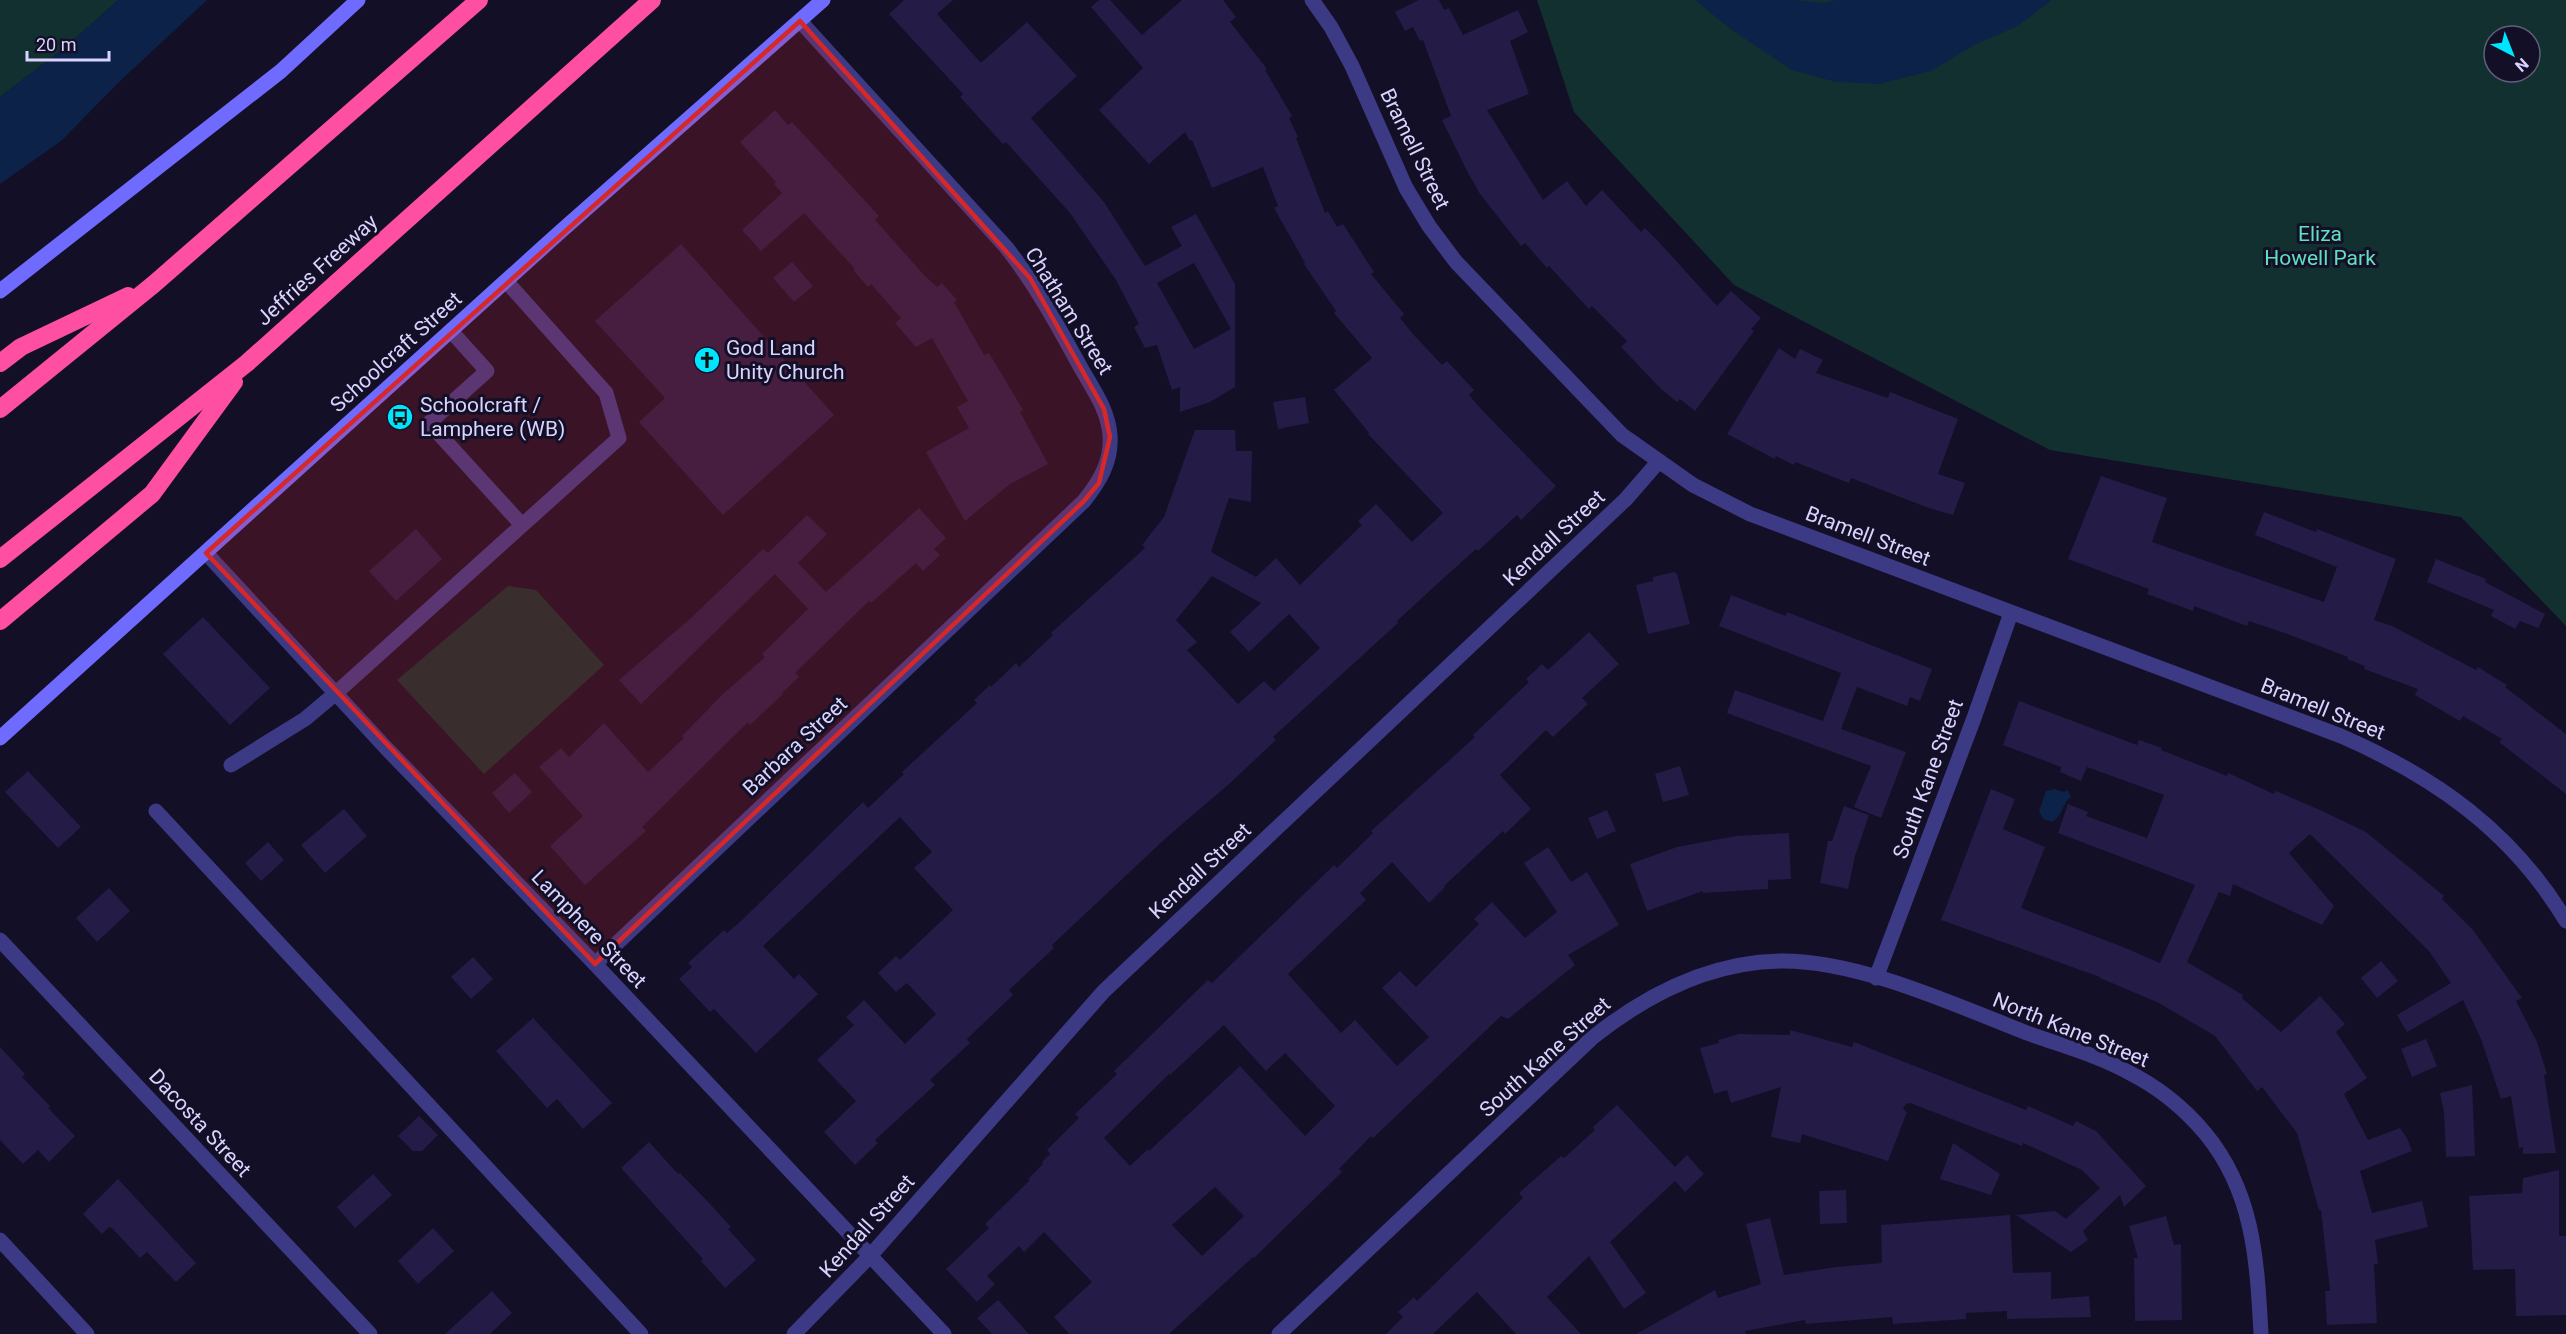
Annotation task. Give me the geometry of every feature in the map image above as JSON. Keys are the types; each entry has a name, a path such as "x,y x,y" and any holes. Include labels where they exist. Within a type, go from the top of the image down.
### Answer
{"highway":[{"path":"0,409 154,284 479,0"},
{"name":"Jeffries Freeway","path":"0,559 247,363 652,0"},
{"path":"0,363 21,347 154,284"},
{"path":"0,621 152,494 247,363"}],"main road":[{"path":"0,291 281,71 358,0"},
{"name":"Schoolcraft Street","path":"0,738 506,281 824,0"}],"street":[{"name":"Bramell Street","path":"1312,0 1331,27 1352,66 1406,188 1429,226 1456,262 1599,414 1622,435 1692,485 1750,514 2341,736 2384,755 2459,801 2493,830 2528,868 2566,921"},
{"name":"Chatham Street","path":"800,21 1030,278 1104,409 1110,437 1108,460 1099,483 1084,501 1024,558"},
{"path":"231,765 305,719 336,693 619,438 606,393 506,281"},
{"path":"452,331 487,371 429,423 522,525"},
{"name":"Kendall Street","path":"794,1334 870,1256 1104,991 1631,494 1659,461"},
{"name":"Lamphere Street","path":"206,553 468,835 595,964 944,1334"},
{"name":"Barbara Street","path":"595,964 1024,558"},
{"name":"South Kane Street","path":"1279,1334 1592,1038 1622,1014 1656,994 1719,969 1748,964 1781,961 1841,967 1876,978 2011,613"},
{"path":"156,811 641,1334"},
{"name":"Dacosta Street","path":"0,940 370,1334"},
{"name":"North Kane Street","path":"1876,978 2126,1071 2160,1090 2187,1113 2220,1155 2237,1185 2247,1213 2257,1261 2260,1334"},
{"path":"0,1240 87,1334"}],"highlighted area":[{"path":"800,21 1030,278 1104,409 1110,437 1099,483 1084,501 595,964 206,553"}],"green space":[{"path":"0,0 118,0 68,45 0,97"},
{"name":"Eliza Howell Park","path":"1537,0 2566,0 2566,626 2461,517 2050,450 1734,285 1574,112"},
{"path":"508,586 536,590 604,665 484,774 397,680"}],"water":[{"path":"118,0 207,0 119,82 61,141 0,184 0,97 68,45"},
{"path":"1695,0 1796,0 1823,3 1837,0 2052,0 2018,26 1976,44 1931,71 1879,84 1836,82 1792,70 1732,30"},
{"path":"2054,789 2064,792 2068,790 2071,797 2052,822 2043,819 2039,811 2046,791"}],"building":[{"path":"904,0 953,0 937,14 981,63 1027,22 1077,76 1031,118 1104,202 1145,266 1182,246 1171,227 1196,214 1235,284 1235,387 1210,402 1180,412 1180,387 1172,390 1157,345 1145,348 1134,327 1139,324 1116,280 1070,213 1006,142 1003,144 960,97 963,94 889,14","holes":["1194,263 1231,329 1194,349 1157,283"]},
{"path":"1099,0 1110,0 1142,35 1182,0 1223,0 1236,17 1230,22 1267,69 1265,70 1292,116 1289,118 1325,213 1328,211 1337,227 1343,224 1374,272 1371,274 1404,314 1400,318 1413,334 1442,365 1447,361 1474,390 1469,395 1482,410 1556,486 1521,520 1517,515 1436,585 1397,621 1398,623 1273,737 1276,740 1166,838 1052,945 1054,948 1009,990 1013,995 967,1039 970,1043 930,1080 935,1085 875,1140 878,1143 855,1165 824,1132 856,1101 817,1060 854,1025 846,1017 864,1000 905,1044 936,1014 907,983 896,992 878,973 896,956 900,960 953,910 914,868 932,852 900,817 763,946 794,979 799,974 818,994 756,1053 714,1009 710,1012 679,979 692,967 688,963 724,930 727,933 740,922 863,802 868,808 904,774 902,772 977,703 974,700 1016,663 1019,667 1053,635 1051,633 1145,548 1142,545 1164,517 1195,430 1235,430 1236,451 1252,451 1251,502 1229,498 1211,552 1256,577 1276,558 1300,585 1362,525 1358,521 1376,504 1412,542 1443,513 1368,434 1334,390 1372,358 1334,313 1336,311 1304,264 1274,208 1278,206 1263,167 1212,188 1192,140 1190,141 1185,132 1149,164 1099,110 1143,68 1091,7","holes":["1212,576 1261,603 1230,632 1249,652 1289,614 1320,648 1274,691 1264,681 1238,704 1187,650 1197,642 1176,620"]},
{"path":"1419,0 1439,0 1444,10 1449,8 1463,35 1518,10 1528,32 1510,41 1529,94 1487,110 1543,200 1567,181 1586,206 1602,190 1641,232 1645,228 1658,241 1717,306 1731,291 1761,318 1751,329 1754,331 1695,411 1680,399 1677,402 1660,388 1621,347 1627,341 1592,306 1589,309 1525,243 1521,246 1480,194 1442,120 1451,116 1423,40 1420,41 1413,27 1405,31 1395,12"},
{"path":"775,110 788,125 792,122 879,216 875,220 924,275 937,287 942,283 957,300 954,302 984,355 989,353 1023,410 1020,412 1048,464 1010,484 965,521 926,452 969,428 957,407 968,401 932,338 916,347 895,323 901,318 871,284 868,287 853,270 855,269 804,213 761,251 742,230 782,193 774,184 776,182 740,142"},
{"name":"God Land Unity Church","path":"681,244 834,415 723,515 639,422 665,398 595,321"},
{"path":"792,262 813,286 794,302 773,278"},
{"path":"1779,348 1795,359 1800,349 1823,360 1816,373 1888,398 1890,392 1958,419 1938,474 1965,483 1953,515 1851,478 1849,483 1795,462 1794,465 1776,456 1775,459 1727,434"},
{"path":"1305,397 1309,423 1278,429 1273,402"},
{"path":"2101,476 2167,498 2152,542 2324,602 2337,567 2255,535 2264,512 2396,559 2374,620 2392,626 2476,670 2478,667 2507,685 2505,687 2566,734 2566,794 2499,742 2502,739 2463,716 2460,721 2415,695 2418,689 2364,669 2365,666 2347,659 2348,657 2290,635 2249,621 2247,626 2194,606 2193,611 2147,594 2149,589 2068,559"},
{"path":"919,508 946,538 934,549 940,555 923,571 916,563 871,603 869,601 795,673 799,677 783,694 750,725 748,722 642,827 646,831 585,885 550,846 583,816 539,767 561,748 569,757 604,723 648,772 684,738 682,736 723,694 765,657 762,654 808,609 775,574 641,704 619,680 691,618 763,549 768,553 807,515 827,534 798,563 826,592"},
{"path":"416,529 442,559 396,601 369,571"},
{"path":"2436,559 2486,579 2485,582 2545,614 2538,628 2520,621 2515,629 2491,616 2494,610 2427,582"},
{"path":"1674,572 1677,574 1690,624 1648,634 1636,585 1653,581 1653,577"},
{"path":"1731,595 1786,616 1787,612 1932,669 1920,701 1910,697 1907,706 1857,687 1841,729 1906,752 1881,818 1854,807 1871,766 1727,713 1735,690 1823,721 1841,673 1719,626"},
{"path":"203,617 270,688 230,725 163,654"},
{"path":"1589,632 1619,664 1582,698 1588,704 1553,737 1546,730 1500,775 1531,809 1505,834 1503,831 1429,903 1392,862 1360,893 1366,900 1288,974 1341,1033 1355,1020 1397,1066 1429,1037 1382,988 1400,971 1416,987 1479,924 1474,919 1492,902 1525,938 1557,912 1524,863 1548,847 1571,882 1587,872 1619,925 1568,955 1575,965 1508,1019 1501,1016 1373,1138 1371,1136 1339,1169 1342,1172 1254,1258 1169,1334 1069,1334 1054,1317 1092,1282 1044,1232 1024,1252 1019,1246 987,1276 995,1284 977,1302 946,1269 989,1228 985,1224 1030,1180 1028,1179 1050,1154 1047,1150 1079,1118 1075,1114 1117,1074 1114,1071 1208,980 1212,983 1334,865 1337,868 1373,833 1371,831 1475,737 1473,735 1529,682 1526,679 1542,664 1548,670","holes":["1224,1025 1266,1071 1285,1053 1335,1106 1305,1136 1240,1066 1130,1166 1104,1138 1169,1074","1215,1187 1244,1216 1202,1256 1172,1225"]},
{"path":"2019,701 2137,745 2139,740 2162,748 2161,750 2227,776 2228,773 2274,794 2276,791 2366,832 2444,896 2442,899 2473,930 2522,998 2516,1001 2537,1042 2547,1074 2544,1075 2556,1153 2523,1154 2523,1147 2519,1148 2511,1096 2501,1099 2481,1039 2463,1000 2407,1032 2397,1015 2451,983 2429,951 2310,834 2289,853 2334,906 2322,925 2233,884 2230,896 2219,892 2187,962 2243,995 2242,998 2281,1032 2320,996 2345,1024 2336,1032 2367,1078 2344,1094 2368,1140 2400,1128 2407,1138 2412,1151 2360,1171 2372,1213 2422,1201 2428,1227 2375,1240 2378,1264 2374,1264 2377,1323 2327,1325 2325,1291 2330,1291 2321,1210 2319,1210 2297,1133 2262,1087 2257,1091 2215,1036 2159,1003 2100,977 1941,920 1991,789 2015,799 2003,829 2045,847 2021,908 2160,963 2195,885 2058,833 2068,804 2088,812 2086,816 2147,838 2164,795 2087,767 2081,781 2060,772 2061,767 2003,745"},
{"path":"1680,766 1689,795 1663,802 1655,774"},
{"path":"28,771 81,827 58,848 5,792"},
{"path":"515,773 532,792 509,813 492,793"},
{"path":"1844,806 1869,815 1855,856 1848,889 1820,883 1828,841 1832,841"},
{"path":"344,809 367,836 325,873 301,845"},
{"path":"1607,810 1616,831 1597,839 1588,818"},
{"path":"1789,833 1791,879 1768,880 1768,889 1703,893 1703,891 1647,911 1630,864 1677,847 1736,836"},
{"path":"268,842 284,860 261,881 245,863"},
{"path":"109,888 130,911 97,942 76,918"},
{"path":"473,957 493,979 471,999 451,977"},
{"path":"2381,961 2398,981 2377,998 2361,978"},
{"path":"533,1018 612,1103 583,1129 557,1099 547,1108 496,1051"},
{"path":"1790,1030 1852,1047 1854,1042 2026,1110 2028,1106 2073,1126 2076,1121 2096,1131 2146,1186 2124,1207 2120,1195 2083,1231 2088,1240 2071,1252 2016,1215 2055,1211 2066,1219 2100,1188 2082,1170 2023,1143 2022,1146 1910,1103 1906,1104 1903,1109 1907,1112 1888,1161 1802,1134 1800,1143 1771,1137 1781,1087 1731,1103 1727,1090 1714,1094 1700,1048 1739,1034 1790,1035"},
{"path":"2426,1039 2437,1066 2412,1077 2401,1049"},
{"path":"0,1047 25,1074 22,1077 50,1106 48,1108 75,1136 49,1162 38,1150 23,1164 0,1140"},
{"path":"2472,1085 2475,1156 2446,1157 2444,1112 2440,1093"},
{"path":"1617,1105 1675,1167 1687,1155 1704,1174 1685,1192 1675,1181 1610,1242 1646,1293 1624,1309 1589,1256 1547,1297 1581,1334 1516,1334 1477,1292 1433,1334 1386,1334 1403,1317 1398,1312 1414,1297 1417,1301 1523,1198 1519,1193 1561,1156 1564,1158 1595,1130 1593,1127"},
{"path":"419,1116 438,1135 422,1151 413,1151 398,1136"},
{"path":"649,1142 731,1227 728,1229 756,1260 725,1288 701,1261 703,1259 621,1168"},
{"path":"1953,1143 2000,1174 1991,1195 1940,1179"},
{"path":"2559,1170 2559,1236 2566,1236 2566,1315 2516,1316 2515,1269 2473,1270 2469,1196 2522,1193 2523,1178"},
{"path":"373,1174 392,1195 355,1228 337,1207"},
{"path":"118,1179 196,1263 176,1282 147,1252 140,1258 112,1228 109,1227 102,1234 83,1214"},
{"path":"1846,1190 1847,1223 1820,1224 1819,1191"},
{"path":"2010,1215 2013,1273 2051,1272 2051,1299 2089,1296 2091,1317 2007,1319 2007,1311 1966,1313 1966,1319 1893,1324 1892,1317 1806,1324 1805,1320 1745,1331 1746,1334 1636,1334 1715,1290 1718,1298 1761,1284 1746,1224 1770,1218 1784,1275 1882,1263 1881,1225"},
{"path":"2166,1216 2174,1245 2181,1244 2182,1320 2135,1321 2134,1258 2138,1258 2129,1226"},
{"path":"433,1228 454,1251 418,1284 398,1261"},
{"path":"492,1291 512,1313 490,1334 445,1334"},
{"path":"998,1300 1029,1334 992,1334 977,1318"}],"place":[{"name":"God Land Unity Church","path":"707,360"},
{"name":"Schoolcraft / Lamphere (WB)","path":"400,417"}]}
